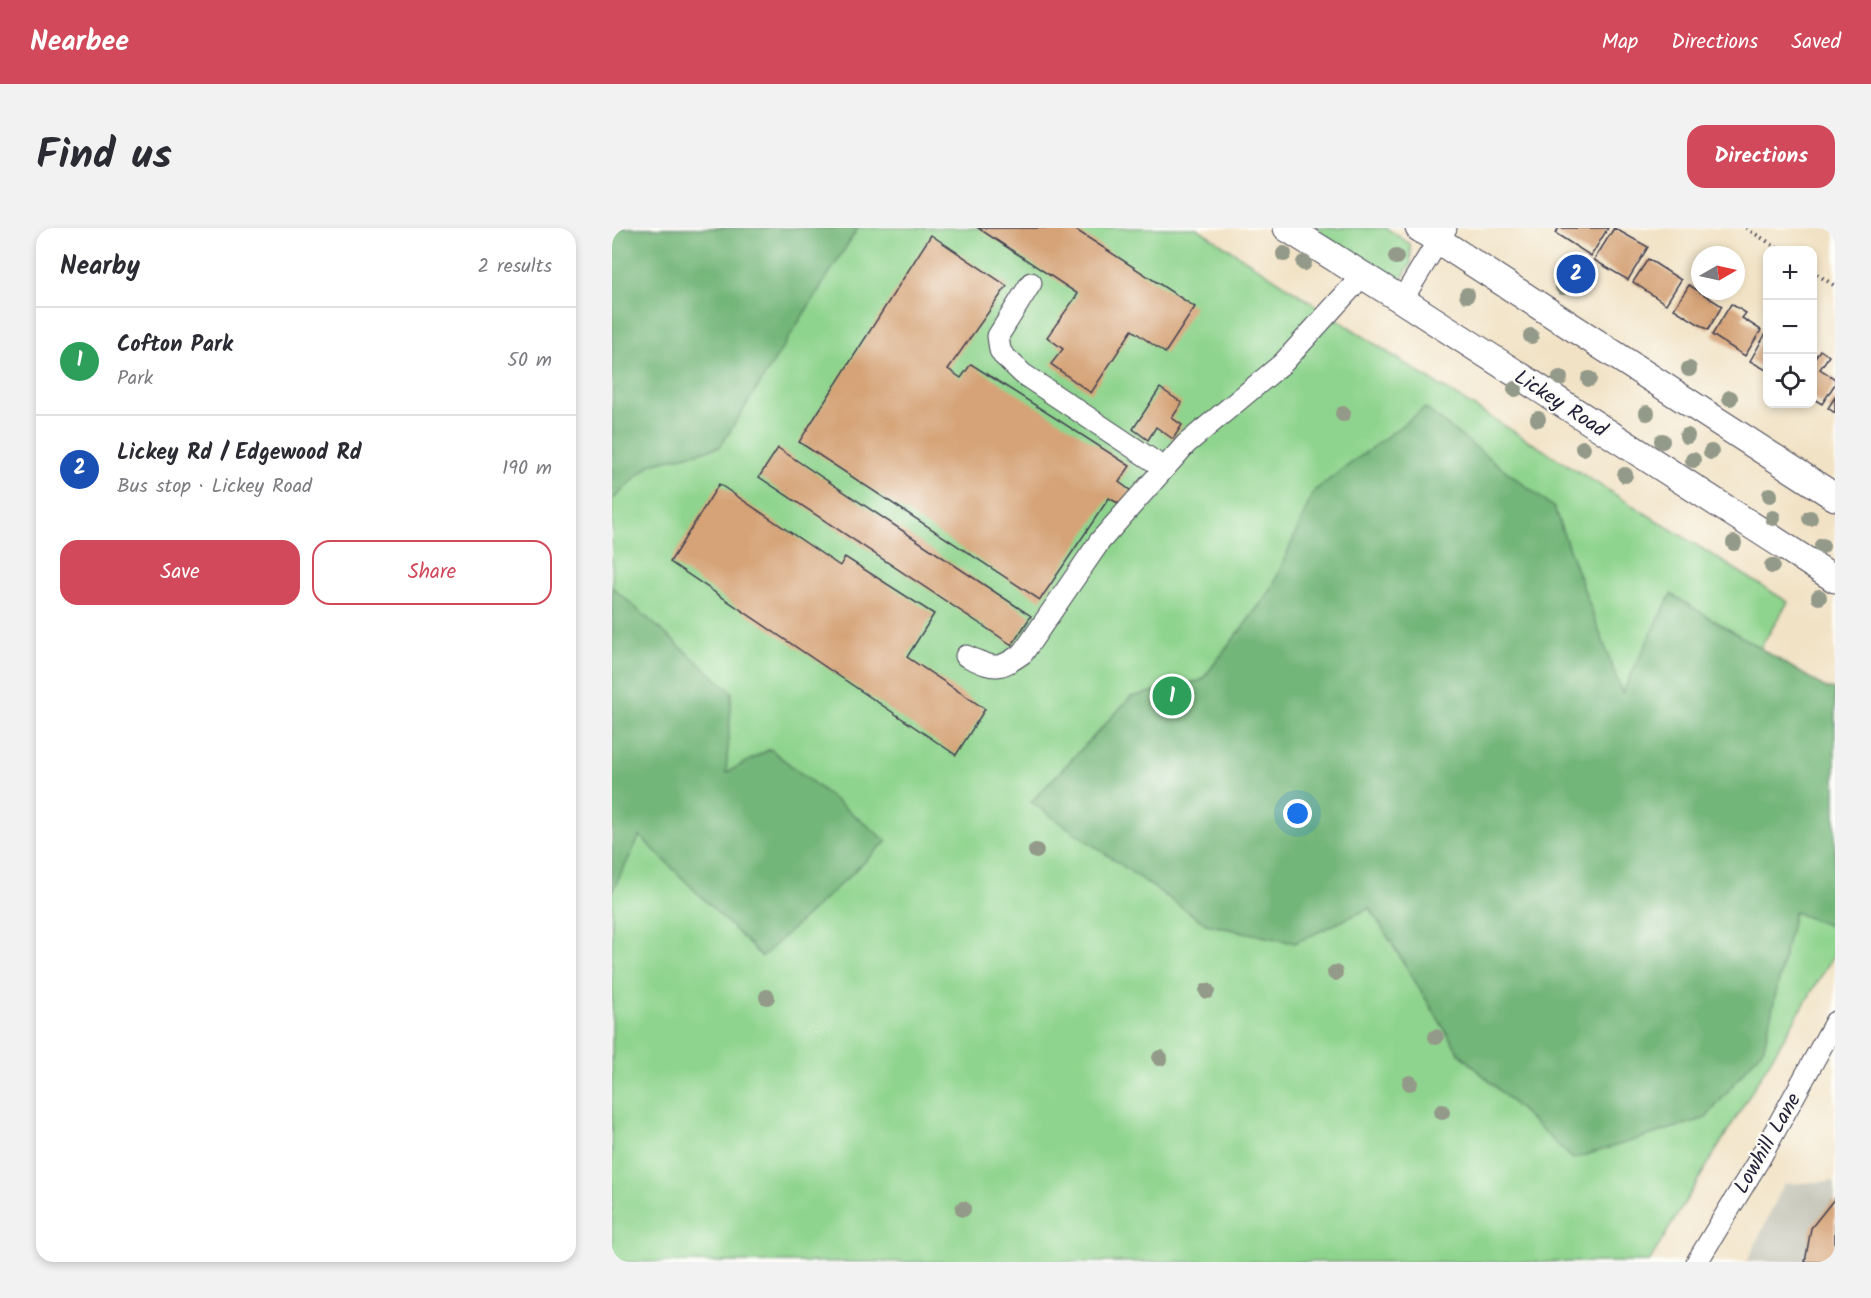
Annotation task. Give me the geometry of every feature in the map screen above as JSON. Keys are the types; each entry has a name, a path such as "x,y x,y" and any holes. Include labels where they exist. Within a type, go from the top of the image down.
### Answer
{"main road":[{"name":"Lickey Road","path":"1287,228 1835,579"},
{"path":"1434,232 1835,497"}],"street":[{"path":"1402,300 1434,232"},
{"path":"966,656 991,667 1005,665 1023,653 1100,542 1164,468 1186,444 1283,363 1362,276"},
{"path":"1031,283 998,336 1003,355 1023,374 1164,468"},
{"name":"Lowhill Lane","path":"1697,1262 1760,1158 1835,1022"}],"path":[{"path":"1746,228 1775,246"},
{"path":"1817,274 1835,286"}],"shaded area":[{"path":"1835,1181 1835,1262 1747,1262 1784,1184"}],"green space":[{"path":"612,228 1197,228 1418,372 1788,602 1675,789 1835,891 1835,953 1649,1262 612,1262"},
{"path":"612,228 858,228 720,447 651,464 612,500"},
{"path":"1302,228 1386,228 1410,244 1411,264 1401,279 1386,282"},
{"path":"1425,408 1554,508 1622,693 1671,594 1826,688 1835,690 1835,928 1794,912 1764,1047 1706,1118 1573,1159 1459,1053 1370,908 1295,943 1206,924 1031,802 1131,697 1202,680 1271,590 1314,491"},
{"path":"612,587 732,692 726,773 770,749 887,841 762,957 640,836 612,892"}],"building":[{"path":"978,228 1073,228 1195,307 1165,353 1132,330 1091,393 1051,364 1063,349 1047,337 1078,294"},
{"path":"1559,228 1608,228 1591,256 1555,233"},
{"path":"1614,228 1648,247 1628,280 1594,260"},
{"path":"931,235 1007,286 948,369 961,378 971,364 1130,466 1119,482 1131,491 1121,505 1109,498 1040,600 799,442"},
{"path":"1648,259 1681,280 1666,304 1633,282"},
{"path":"1689,285 1691,286 1691,300 1713,300 1722,306 1708,330 1674,309"},
{"path":"1731,304 1746,313 1742,318 1761,330 1745,356 1712,335"},
{"path":"1763,338 1763,368 1750,361"},
{"path":"1820,350 1829,356 1820,369 1835,379 1835,384 1822,404 1817,401 1817,354"},
{"path":"1160,388 1182,403 1172,418 1182,425 1173,439 1156,427 1148,440 1133,429"},
{"path":"1835,397 1835,413 1828,408"},
{"path":"778,448 1031,616 1012,645 759,477"},
{"path":"719,484 840,566 845,557 934,614 907,657 985,709 956,755 670,562"},
{"path":"1835,1198 1835,1262 1805,1262 1811,1228"}],"place":[{"name":"Lickey Rd / Edgewood Rd","path":"1576,274"},
{"name":"Cofton Park","path":"1172,696"}]}
